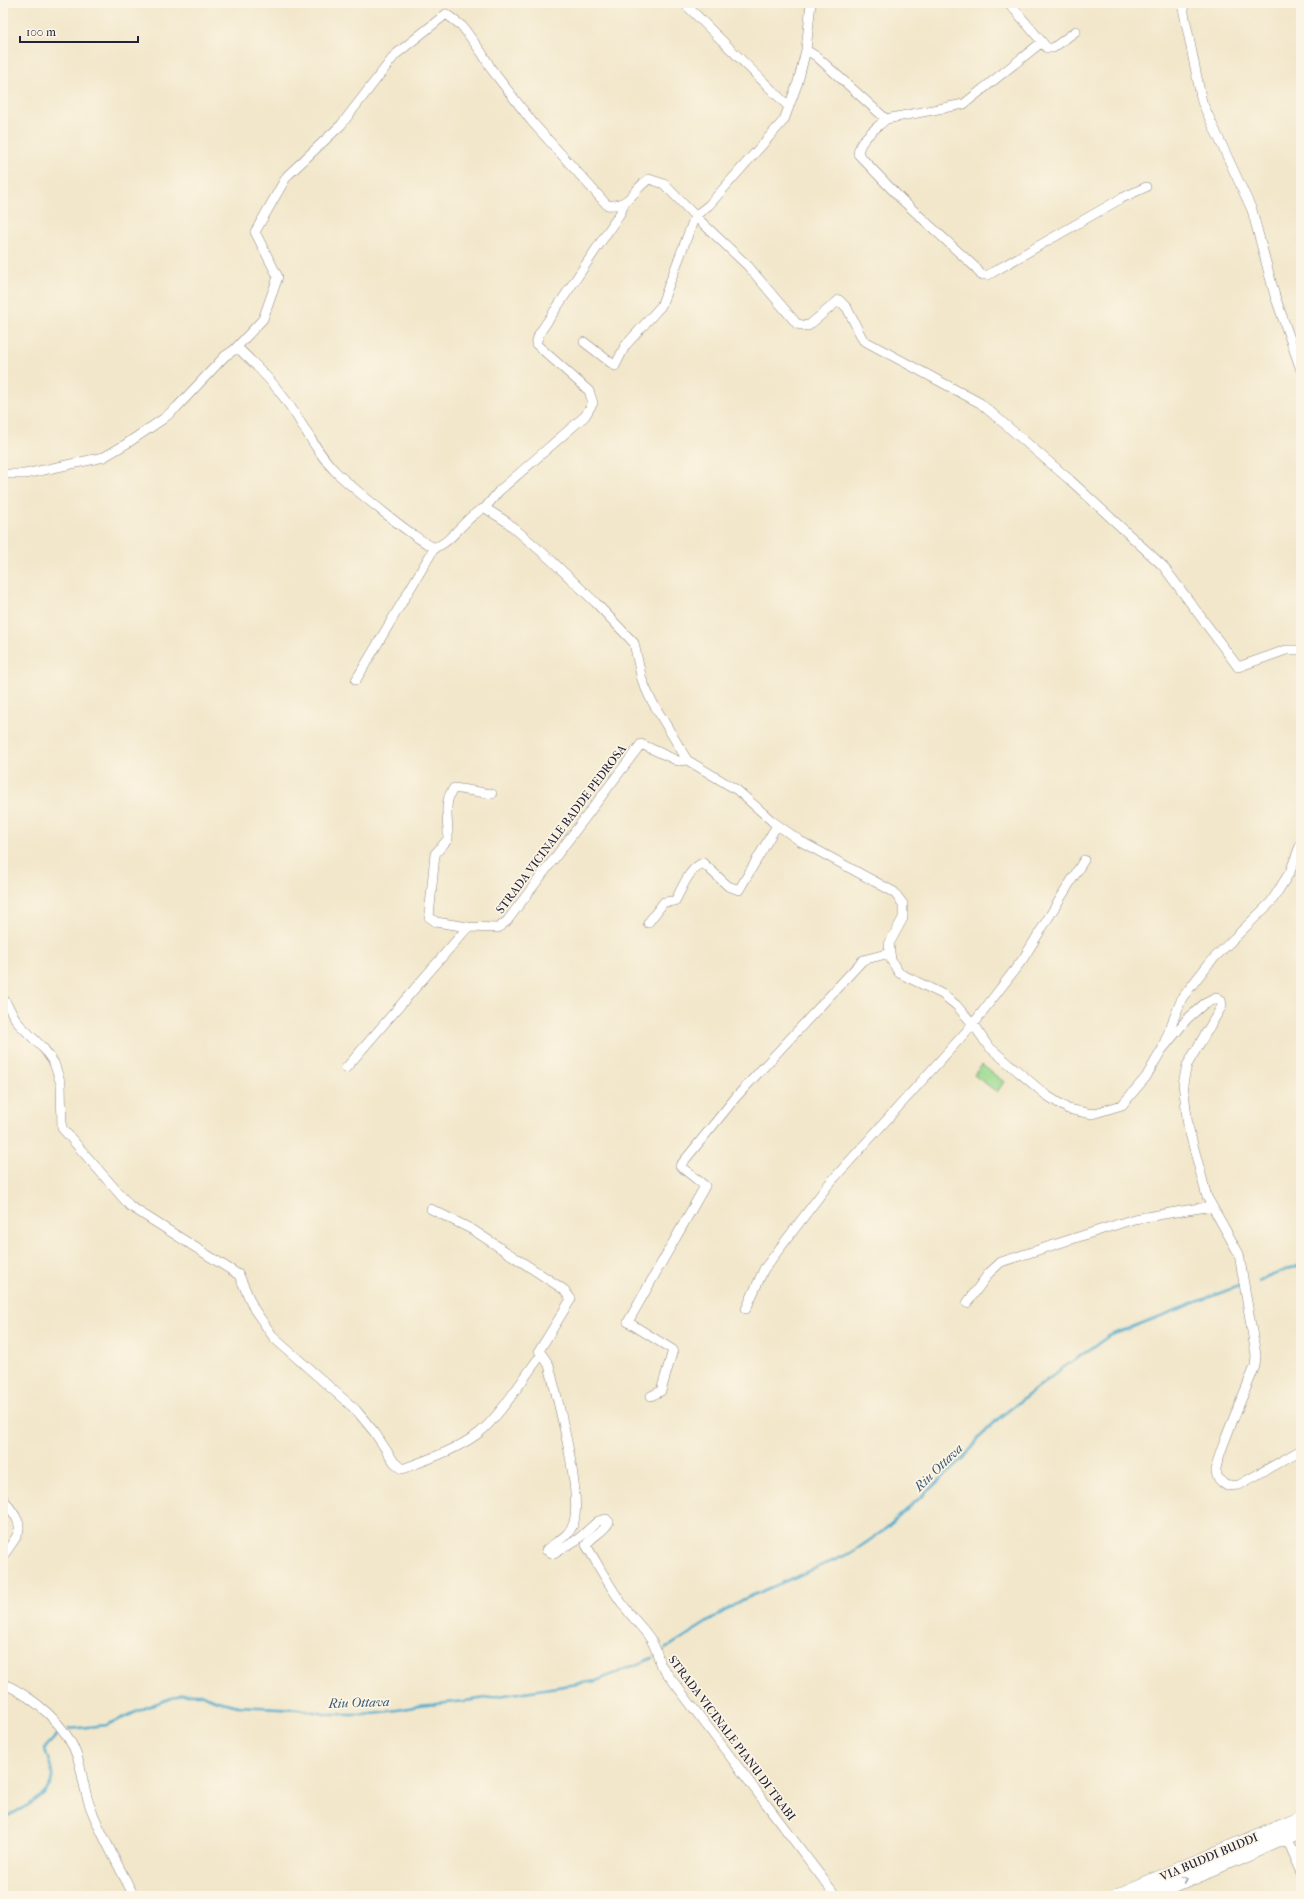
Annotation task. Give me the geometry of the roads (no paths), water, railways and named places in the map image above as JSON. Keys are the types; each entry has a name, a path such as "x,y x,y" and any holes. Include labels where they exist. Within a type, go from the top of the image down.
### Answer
{"main road":[{"name":"VIA BUDDI BUDDI","path":"1118,1896 1301,1818"},
{"path":"1150,1896 1301,1830"}],"street":[{"path":"684,3 789,107"},
{"path":"584,342 615,366 625,346 660,306 695,216 709,205 784,120 798,82 806,50 811,3"},
{"path":"1009,3 1047,48 1053,48 1076,31"},
{"path":"1182,3 1202,102 1252,210 1276,296 1301,370"},
{"path":"3,474 25,474 104,457 163,419 177,407 220,360 234,350 263,319 278,277 255,232 287,176 341,125 395,55 446,14 462,26 482,53 492,70 536,126 607,205 616,206 624,204"},
{"path":"1042,42 964,104 886,119 864,140 858,148 858,154 901,199 976,268 981,275 988,275 1122,198 1146,187"},
{"path":"806,50 816,56 886,119"},
{"path":"234,350 240,350 259,368 282,395 336,472 412,535 429,546 435,546 442,543 477,511 486,508 499,492 585,416 593,403 590,391 536,344 539,334 621,212 624,204 640,185 649,179 664,184 695,216 748,266 797,324 808,326 839,300 847,308 863,340 980,403 1070,480 1163,566 1238,667 1286,650 1301,650"},
{"path":"486,508 506,522 550,559 596,603 634,643 642,680 650,698 687,760 737,790 777,825 800,841 894,892 903,904 903,918 889,944 891,960 899,973 942,994 956,1005 973,1024 988,1046 1046,1095 1068,1109 1092,1114 1122,1105 1146,1077 1161,1051 1187,1019 1204,1004 1216,998 1221,1000 1222,1006 1187,1065 1183,1083 1188,1126 1207,1197 1239,1254 1256,1355 1255,1366 1225,1440 1216,1472 1219,1481 1227,1486 1239,1485 1301,1450"},
{"path":"356,680 435,546"},
{"name":"STRADA VICINALE BADDE PEDROSA","path":"468,927 498,928 507,921 641,744 678,761 687,760"},
{"path":"468,927 436,922 429,917 435,854 448,839 447,808 449,794 454,788 492,794"},
{"path":"648,923 664,902 675,902 689,876 698,865 704,863 728,886 740,890 777,825"},
{"path":"1161,1051 1168,1029 1182,998 1210,962 1271,902 1290,872 1301,843"},
{"path":"746,1309 764,1268 828,1186 973,1024 1024,956 1084,860"},
{"path":"346,1068 468,927"},
{"path":"652,1396 661,1391 673,1350 628,1322 705,1186 680,1166 734,1099 863,960 890,953"},
{"path":"3,998 18,1023 44,1049 54,1063 60,1084 62,1128 130,1206 239,1275 254,1309 274,1338 356,1410 375,1433 394,1462 402,1468 442,1455 480,1432 500,1410 538,1359 543,1356 539,1351 571,1299 563,1289 473,1230 431,1208"},
{"path":"967,1303 989,1273 1001,1262 1134,1219 1212,1206"},
{"name":"STRADA VICINALE PIANU DI TRABI","path":"543,1356 549,1365 567,1442 575,1494 576,1514 572,1526 565,1536 546,1550 554,1554 578,1539 598,1521 606,1519 609,1522 605,1529 590,1538 586,1545 627,1610 644,1628 657,1650 660,1664 836,1896"},
{"path":"3,1498 19,1520 20,1526 15,1540 3,1556"},
{"path":"3,1683 20,1691 48,1713 66,1733 78,1758 84,1788 91,1808 134,1896"},
{"path":"1285,1837 1301,1873"}],"waterway":[{"name":"Riu Ottava","path":"1258,1281 1301,1264"},
{"name":"Riu Ottava","path":"665,1649 742,1600 851,1553 883,1531 964,1458 979,1438 999,1418 1060,1370 1109,1336 1241,1285"},
{"name":"Riu Ottava","path":"69,1729 107,1725 152,1705 183,1694 201,1694 214,1700 238,1706 299,1709 325,1714 363,1714 473,1700 596,1681 652,1658"},
{"name":"Riu Ottava","path":"3,1818 40,1797 50,1785 52,1770 45,1748 60,1732"}]}
